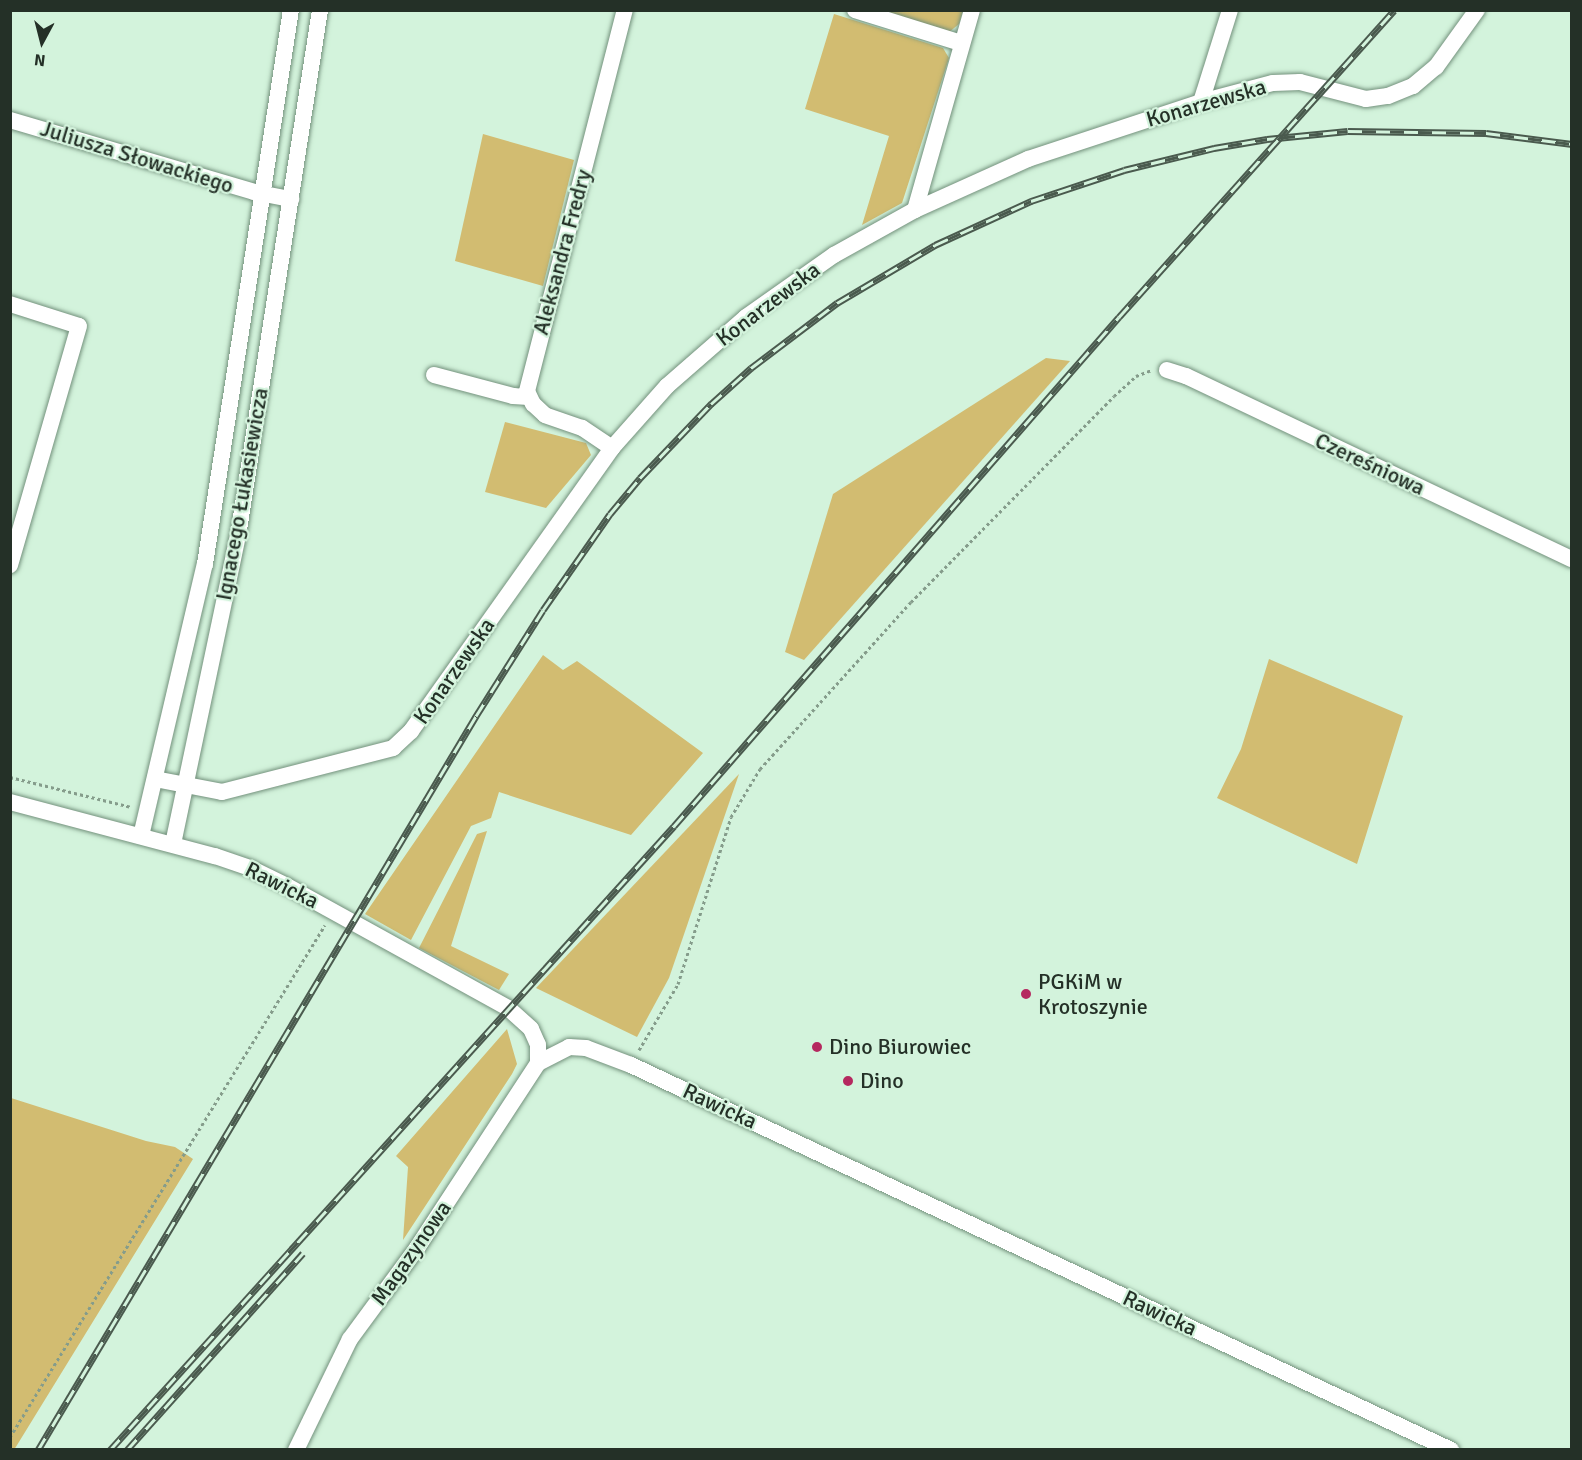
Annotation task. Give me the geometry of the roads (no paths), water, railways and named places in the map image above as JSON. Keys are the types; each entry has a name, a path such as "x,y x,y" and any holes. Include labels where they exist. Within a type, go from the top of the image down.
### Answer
{"street":[{"name":"Ignacego Łukasiewicza","path":"141,836 187,649 206,553 291,10"},
{"name":"Ignacego Łukasiewicza","path":"173,844 234,557 320,10"},
{"name":"Aleksandra Fredry","path":"529,397 527,391 625,10"},
{"path":"855,10 961,43"},
{"path":"915,210 972,10"},
{"path":"1201,102 1230,10"},
{"name":"Konarzewska","path":"185,786 222,792 393,748 411,731 612,448 667,386 747,317 795,280 834,255 915,210 1028,159 1201,102 1273,83 1300,82 1366,99 1388,96 1413,86 1436,67 1477,10"},
{"name":"Juliusza Słowackiego","path":"10,120 263,194"},
{"path":"263,194 291,199"},
{"path":"10,304 79,326 10,565"},
{"name":"Czereśniowa","path":"1167,370 1186,376 1572,560"},
{"path":"434,375 513,396 529,397 532,404 545,415 582,428 612,448"},
{"path":"206,553 234,557"},
{"path":"155,779 185,786"},
{"name":"Rawicka","path":"10,802 173,844 250,868 278,881 508,1008 531,1029 538,1045 538,1063 568,1047 586,1048 631,1065 1451,1449"},
{"name":"Magazynowa","path":"296,1449 350,1339 417,1248 538,1063"}],"railway":[{"path":"110,1450 674,826 1119,317 1394,10"},
{"path":"38,1450 476,716 543,610 610,514 640,478 711,404 751,368 837,303 935,245 1031,201 1124,170 1214,148 1267,139 1348,131 1486,133 1572,144"},
{"path":"127,1450 303,1253"}],"place":[{"name":"PGKiM w Krotoszynie","path":"1026,994"},
{"name":"Dino Biurowiec","path":"817,1047"},
{"name":"Dino","path":"848,1081"}]}
